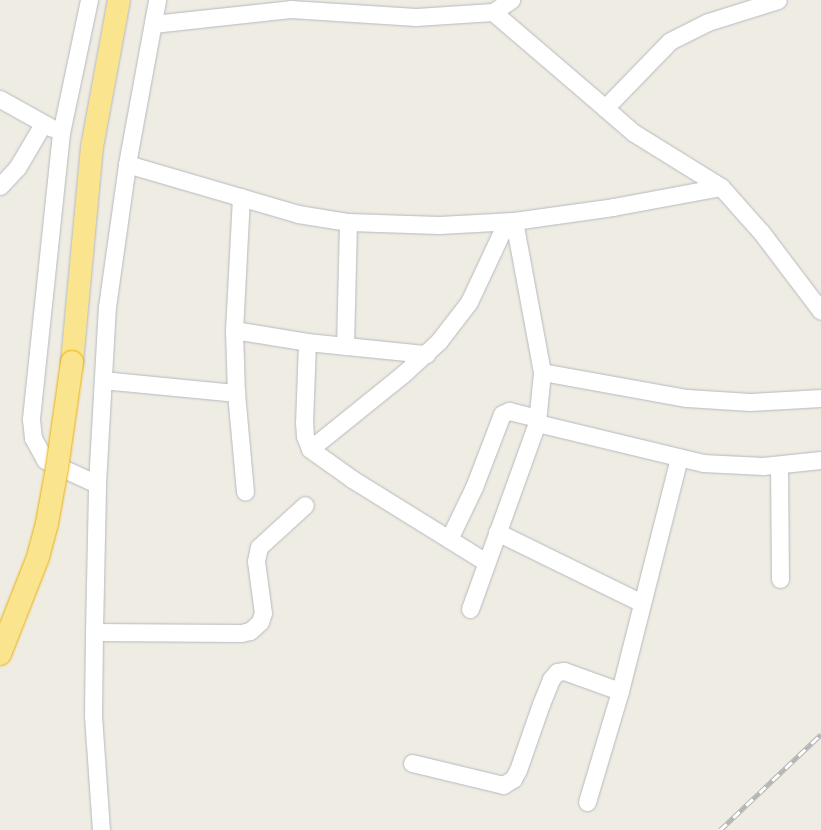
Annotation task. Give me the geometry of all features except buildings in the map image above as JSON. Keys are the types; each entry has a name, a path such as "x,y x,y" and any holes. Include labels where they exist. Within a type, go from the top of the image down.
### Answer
{"highway":[{"path":"0,654 36,563 57,468 72,362 92,147 119,0"}],"street":[{"path":"89,0 61,132 32,399 33,438 45,460 97,484"},
{"path":"101,830 93,716 97,484 107,307 127,164 157,0"},
{"path":"493,12 511,0"},
{"path":"604,108 670,41 708,22 778,0"},
{"path":"153,24 290,9 416,17 470,6 493,12 634,133 721,187 757,227 821,311"},
{"path":"0,100 43,124 61,132"},
{"path":"0,186 17,168 43,124"},
{"path":"127,164 240,197 323,219 348,222 439,225 511,221 613,207 721,187"},
{"path":"240,197 234,330 236,393 245,492"},
{"path":"310,449 426,354 469,302 511,221"},
{"path":"470,610 537,421 542,372 511,221"},
{"path":"345,346 348,222"},
{"path":"234,330 307,342 426,354"},
{"path":"307,342 304,422 305,436 310,449 352,479 486,562"},
{"path":"542,372 687,398 750,402 821,398"},
{"path":"103,380 236,393"},
{"path":"450,539 474,487 502,414 509,411 537,421 703,463 779,465 821,460"},
{"path":"587,802 620,691 679,458"},
{"path":"779,465 780,579"},
{"path":"94,632 241,633 250,631 260,622 263,612 256,561 259,547 305,505"},
{"path":"497,532 642,603"},
{"path":"412,763 503,785 512,779 518,770 541,704 551,679 557,672 564,671 620,691"}],"railway":[{"path":"720,830 821,734"}]}
